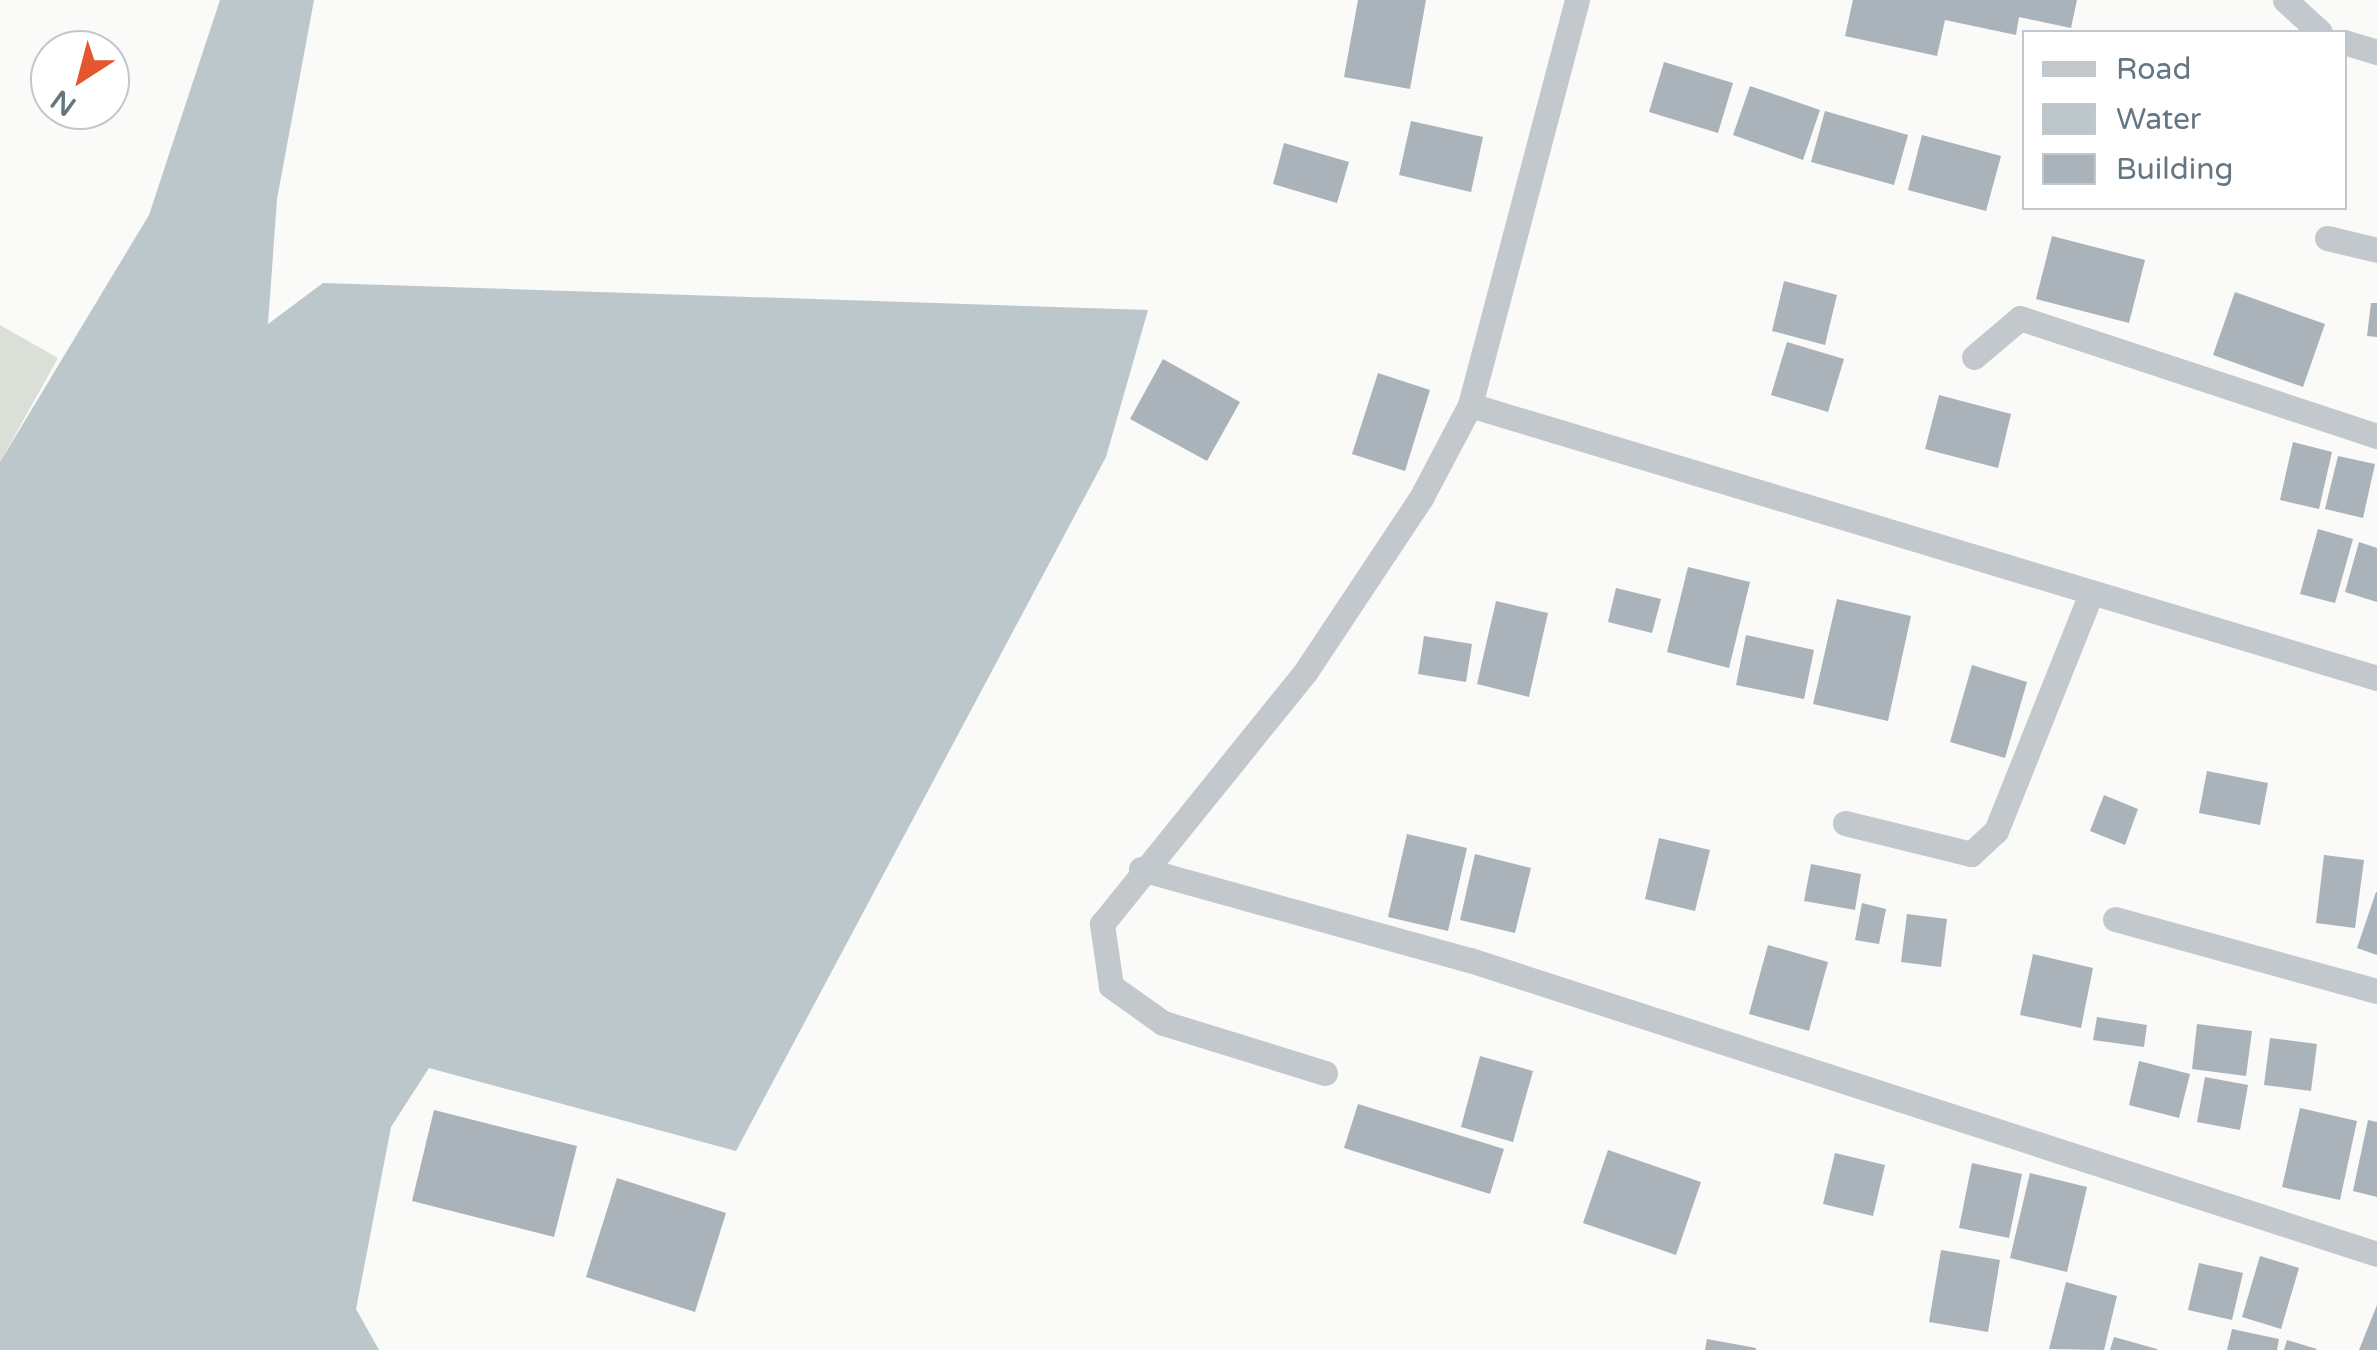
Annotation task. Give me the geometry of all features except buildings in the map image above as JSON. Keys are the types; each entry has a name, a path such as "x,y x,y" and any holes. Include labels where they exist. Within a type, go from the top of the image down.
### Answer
{"street":[{"path":"1326,1073 1163,1022 1111,986 1102,924 1141,870 1306,670 1421,498 1470,405 1577,0"},
{"path":"2285,0 2318,30"},
{"path":"2347,43 2377,52"},
{"path":"2327,238 2377,250"},
{"path":"1974,357 2020,318 2377,436"},
{"path":"1470,405 2090,596 2377,678"},
{"path":"1844,823 1971,854 1996,832 2090,596"},
{"path":"1141,870 1470,960 2377,1254"},
{"path":"2115,919 2377,991"}],"shaded area":[{"path":"0,325 58,358 0,462"}],"water":[{"path":"220,0 314,0 277,199 268,324 323,283 1148,310 1106,457 736,1151 429,1068 391,1127 356,1309 379,1350 0,1350 0,462 149,215"}]}
